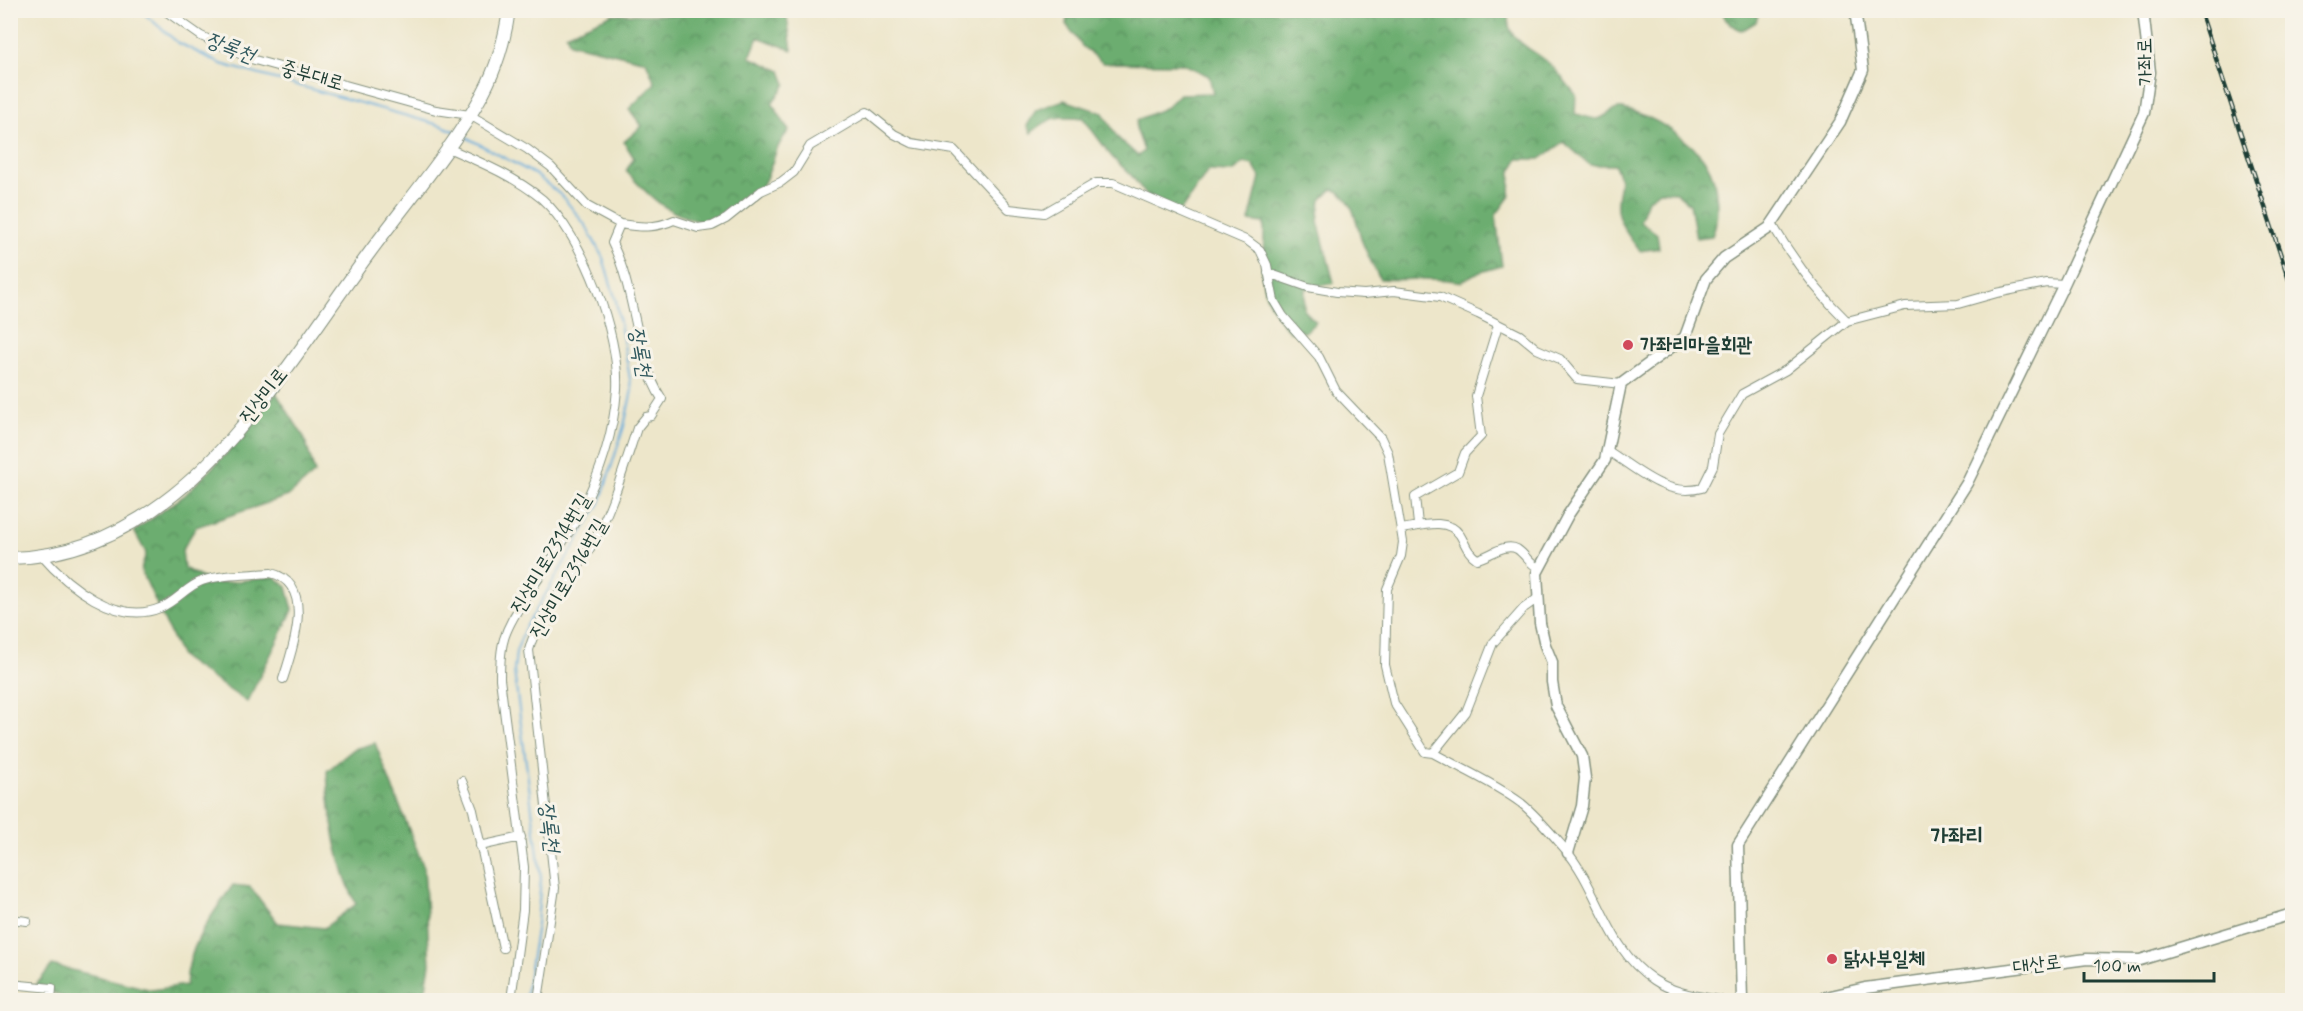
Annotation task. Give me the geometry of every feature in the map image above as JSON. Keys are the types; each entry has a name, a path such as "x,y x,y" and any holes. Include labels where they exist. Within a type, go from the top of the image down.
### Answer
{"main road":[{"path":"468,117 498,58 509,10"},
{"name":"진상미로","path":"10,558 41,555 83,546 136,521 174,494 215,456 285,369 468,117"}],"street":[{"name":"중부대로","path":"164,10 201,36 251,59 468,117"},
{"path":"1568,853 1582,806 1585,778 1582,756 1556,706 1552,682 1552,662 1545,645 1538,598 1539,568 1568,515 1605,460 1621,384 1685,337 1706,279 1724,258 1772,224 1840,122 1863,70 1856,17 1858,10"},
{"name":"가좌로","path":"1742,1000 1738,844 1967,483 2064,284 2144,113 2150,72 2143,10"},
{"path":"468,117 551,167 587,206 620,224 642,228 662,226 674,220 698,228 712,226 743,207 760,191 781,182 794,172 810,146 867,112 894,134 912,143 954,150 1009,209 1044,213 1096,183 1113,183 1248,241 1260,250 1274,301 1283,316 1319,357 1336,392 1381,438 1388,453 1395,507 1401,529 1401,556 1387,589 1385,665 1394,703 1425,752 1433,753 1522,804 1568,853 1592,891 1618,945 1634,964 1655,981 1676,990 1720,1000"},
{"name":"진상미로2314번길","path":"447,146 513,179 543,200 566,227 591,273 608,327 617,372 616,399 609,436 588,496 564,542 513,618 502,648 500,679 521,837 523,910 511,1000"},
{"name":"진상미로2316번길","path":"538,1000 555,888 529,650 536,630 588,552 607,514 637,428 646,417 651,416 662,399 653,382 626,276 612,243 620,224"},
{"path":"1772,224 1813,282 1847,321"},
{"path":"1268,273 1308,286 1337,292 1364,294 1394,291 1440,297 1560,359 1577,379 1621,384"},
{"path":"1608,451 1656,482 1689,491 1702,488 1713,466 1718,434 1742,394 1786,370 1847,321 1905,306 1958,304 2046,283 2064,284"},
{"path":"1418,524 1415,497 1458,472 1465,453 1482,436 1476,396 1498,325"},
{"path":"1401,529 1418,524 1441,524 1459,533 1466,548 1477,559 1510,547 1518,550 1531,565 1539,568"},
{"path":"41,555 68,584 84,595 126,610 157,610 207,579 278,574 286,579 292,588 299,625 283,679"},
{"path":"1433,753 1466,712 1493,643 1524,608 1538,598"},
{"path":"462,781 473,810 503,948"},
{"path":"480,846 521,837"},
{"name":"대산로","path":"1814,1000 1866,988 2075,960 2140,960 2292,914"},
{"path":"10,919 27,921"},
{"path":"10,984 52,988 51,1000"}],"green space":[{"path":"680,10 786,11 792,50 758,37 750,57 781,71 786,84 772,103 789,131 779,145 760,189 743,204 711,225 673,212 663,206 626,171 634,158 624,142 642,126 629,109 655,83 646,61 570,43 566,34 613,14 676,15"},
{"path":"1068,11 1509,11 1508,20 1513,35 1554,68 1576,95 1575,114 1598,119 1619,109 1634,112 1670,129 1700,155 1714,180 1717,210 1715,228 1712,236 1696,238 1690,204 1676,192 1659,191 1648,200 1640,221 1657,234 1659,248 1640,251 1618,215 1620,181 1615,165 1590,165 1564,142 1540,159 1518,159 1511,171 1510,196 1496,215 1502,266 1474,274 1461,282 1441,279 1380,279 1363,244 1350,204 1340,193 1332,189 1321,200 1318,221 1334,283 1305,289 1304,310 1316,322 1305,332 1290,332 1278,317 1265,292 1262,269 1264,223 1249,221 1260,177 1253,165 1244,163 1233,172 1208,171 1177,216 1154,205 1131,175 1112,157 1083,118 1055,118 1031,133 1027,126 1036,110 1064,100 1103,113 1117,137 1138,156 1144,151 1136,128 1137,120 1167,107 1180,94 1213,93 1209,76 1184,64 1103,63 1082,46 1066,24"},
{"path":"1722,11 1759,11 1756,22 1741,31 1726,20"},
{"path":"276,393 304,437 315,473 288,496 196,527 182,550 184,568 213,584 275,577 287,587 293,610 247,702 181,657 141,570 146,553 134,531 185,495 226,454"},
{"path":"375,743 424,868 430,964 424,1000 69,1000 36,985 52,965 152,990 186,985 196,944 233,885 250,887 278,923 324,928 356,904 349,889 335,839 327,771 354,749"}],"waterway":[{"name":"장록천","path":"140,10 177,42 221,64 443,126 456,132"},
{"name":"장록천","path":"464,136 536,175 563,197 586,226 603,258 616,301 632,390 624,426 600,503 524,630 516,652 514,671 541,878 537,924 525,1000"}],"railway":[{"path":"2200,10 2292,289"}],"place":[{"name":"가좌리마을회관","path":"1628,345"},
{"name":"닭사부일체","path":"1832,959"}],"district":[{"name":"가좌리","path":"1957,837"}]}
